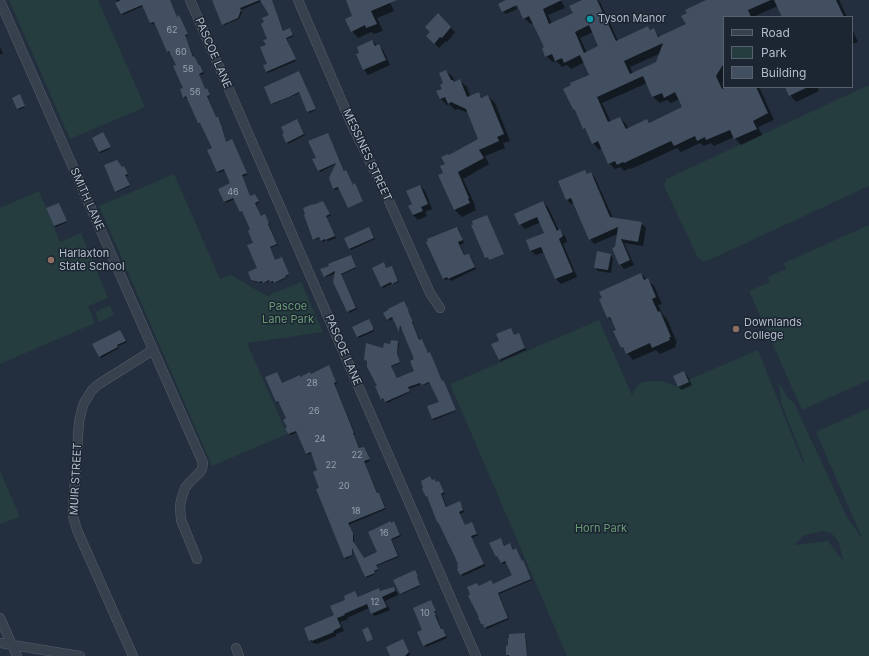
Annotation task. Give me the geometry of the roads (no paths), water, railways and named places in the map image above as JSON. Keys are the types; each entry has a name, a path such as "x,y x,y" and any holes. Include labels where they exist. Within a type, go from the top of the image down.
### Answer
{"street":[{"name":"PASCOE LANE","path":"190,0 476,656"},
{"name":"MESSINES STREET","path":"298,0 352,125 385,192 430,293 440,308"},
{"name":"SMITH LANE","path":"0,1 203,463 200,472 185,488 180,507 181,520 197,558"},
{"name":"MUIR STREET","path":"132,656 76,530 73,509 79,422 84,403 92,390 98,384 153,350"},
{"path":"0,618 18,656"},
{"path":"0,643 80,656"}],"place":[{"name":"Tyson Manor","path":"590,19"},
{"name":"Harlaxton State School","path":"51,260"},
{"name":"Downlands College","path":"736,329"}],"park label":[{"name":"Pascoe Lane Park","path":"288,313"},
{"name":"Horn Park","path":"601,529"}]}
